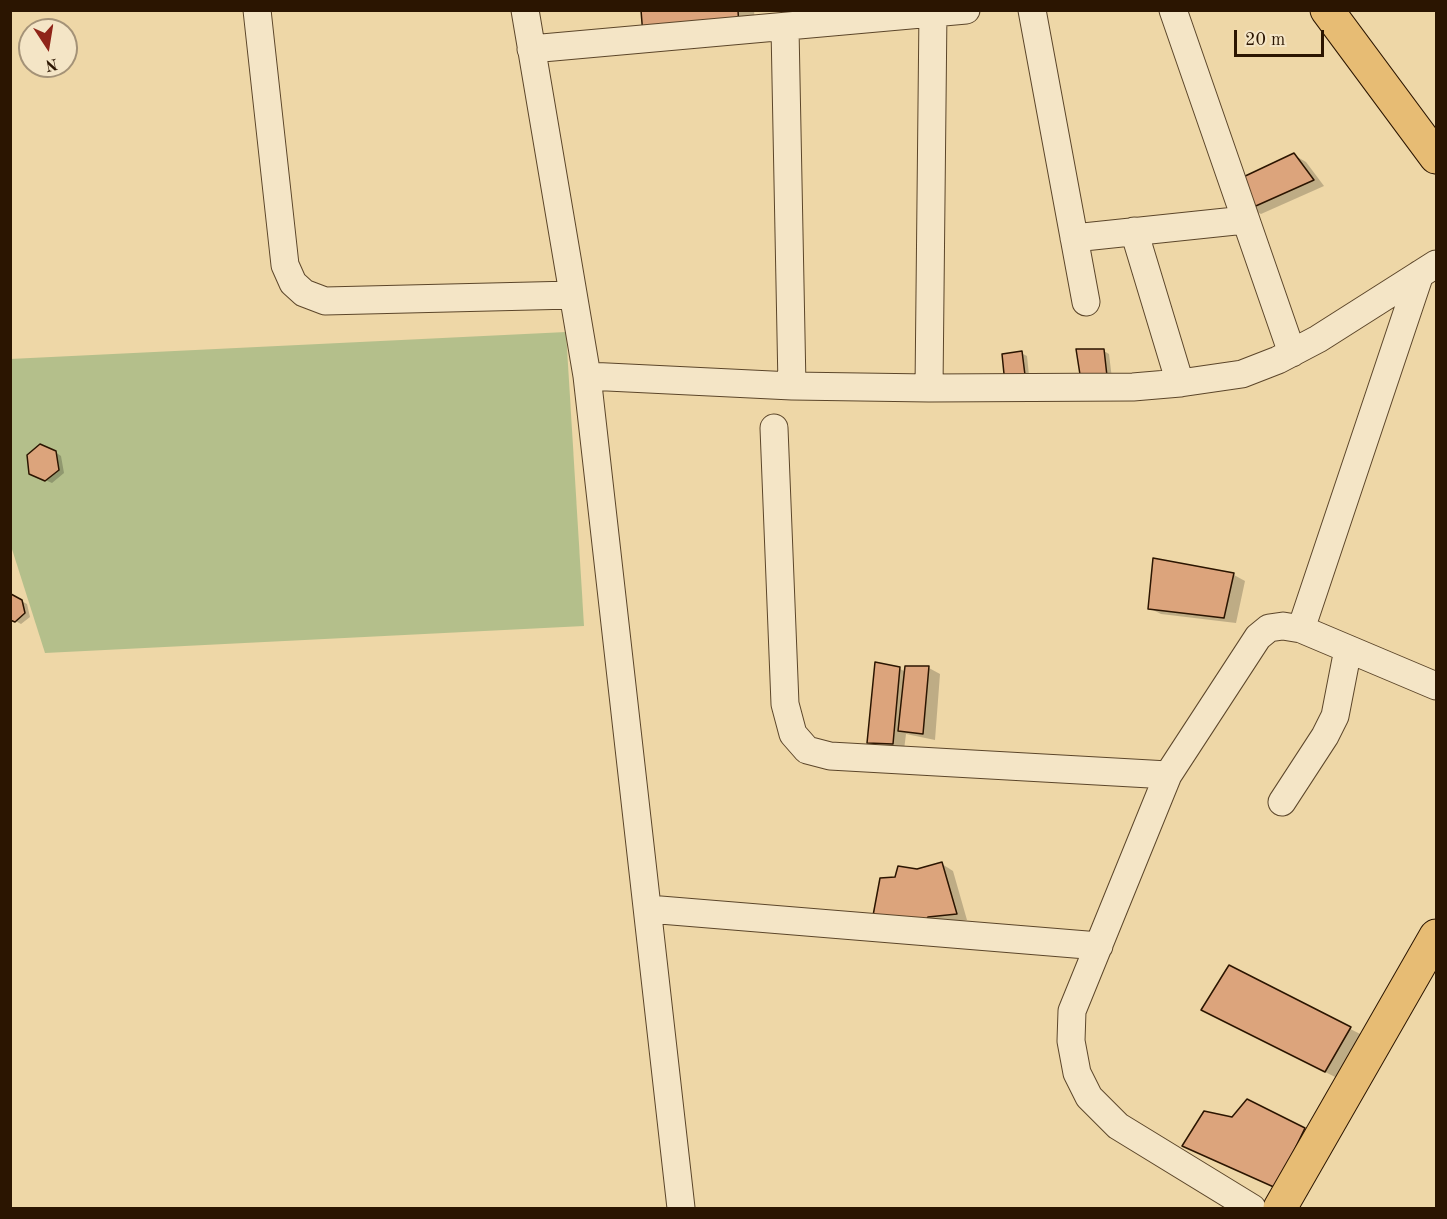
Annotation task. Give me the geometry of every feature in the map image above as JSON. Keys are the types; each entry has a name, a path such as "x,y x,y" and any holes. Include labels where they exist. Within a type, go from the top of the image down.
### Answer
{"main road":[{"path":"1327,10 1433,144"},
{"path":"1280,1209 1437,936"}],"street":[{"path":"257,10 285,265 293,283 304,293 325,301 573,295"},
{"path":"525,10 587,376 681,1209"},
{"path":"531,49 966,10"},
{"path":"1032,10 1086,302"},
{"path":"1173,10 1292,353"},
{"path":"929,388 933,12"},
{"path":"785,28 792,386"},
{"path":"1074,238 1245,220"},
{"path":"1134,231 1180,383"},
{"path":"587,376 792,386 929,388 1133,387 1180,383 1242,374 1292,353 1428,269"},
{"path":"1301,628 1428,269"},
{"path":"774,428 785,704 793,734 807,750 830,756 1168,775"},
{"path":"1252,1209 1118,1126 1089,1097 1075,1062 1071,1041 1072,1011 1168,775 1258,637 1269,628 1283,626 1301,628 1437,686"},
{"path":"1282,802 1325,736 1335,716 1348,648"},
{"path":"648,909 1099,946"}],"green space":[{"path":"566,332 584,626 45,653 11,546 10,359"}],"building":[{"path":"641,10 738,10 739,29 643,36"},
{"path":"1294,153 1314,180 1249,209 1241,178"},
{"path":"1076,349 1104,349 1108,385 1081,381"},
{"path":"1022,351 1026,383 1005,384 1002,354"},
{"path":"40,444 56,451 59,470 45,481 29,474 27,455"},
{"path":"1153,558 1234,573 1224,618 1148,609"},
{"path":"11,594 22,600 25,613 15,622 10,620"},
{"path":"875,662 900,667 893,744 867,743"},
{"path":"905,666 929,666 923,734 898,731"},
{"path":"942,862 957,914 928,917 922,926 872,921 880,878 895,877 898,866 917,869"},
{"path":"1229,965 1351,1027 1325,1072 1201,1010"},
{"path":"1247,1099 1305,1128 1276,1188 1182,1146 1204,1111 1232,1117"}]}
